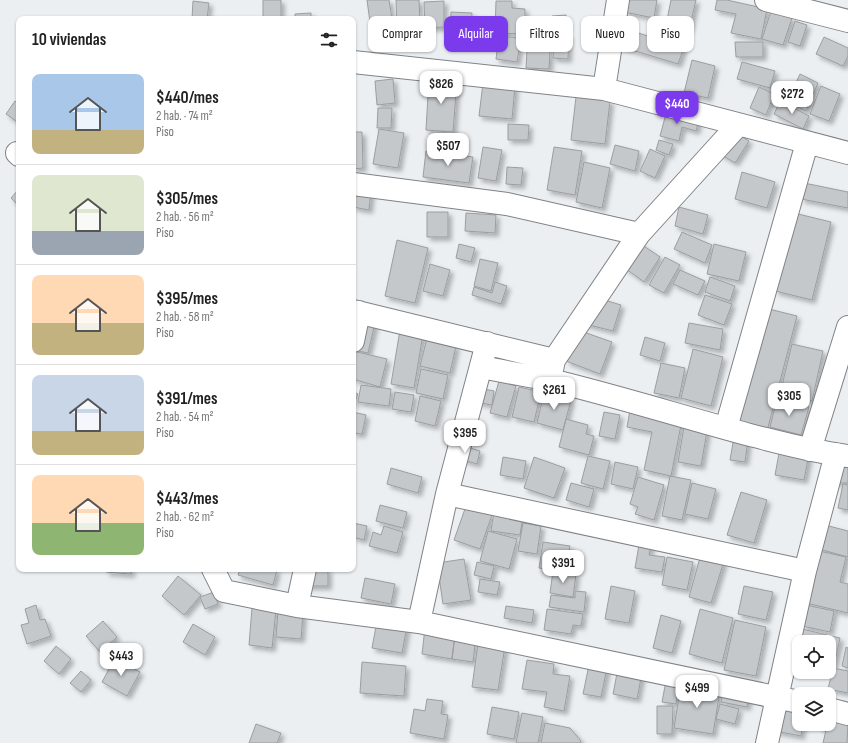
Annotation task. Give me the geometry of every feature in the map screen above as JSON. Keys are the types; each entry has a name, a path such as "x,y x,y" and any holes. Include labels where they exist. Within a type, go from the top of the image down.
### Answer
{"street":[{"path":"604,90 618,0"},
{"path":"766,0 847,21"},
{"path":"833,0 847,21"},
{"path":"356,62 604,90 848,153"},
{"path":"552,370 639,234 738,125"},
{"path":"726,428 806,143"},
{"path":"356,184 507,204 639,234"},
{"path":"356,312 487,343 552,370 583,388 810,450 842,455 805,571 767,743"},
{"path":"810,450 848,327"},
{"path":"419,622 448,494 487,343"},
{"path":"481,367 552,370"},
{"path":"448,494 805,571"},
{"path":"214,572 224,591 297,606 419,622 792,700"},
{"path":"297,606 304,572"},
{"path":"836,711 848,714"}],"building":[{"path":"263,0 281,0 281,16 263,16"},
{"path":"367,0 389,0 392,16 369,16"},
{"path":"396,0 419,0 420,16 397,16"},
{"path":"627,0 657,0 654,16 647,17 624,12"},
{"path":"671,0 696,0 692,16 668,16"},
{"path":"717,0 727,0 767,9 761,39 731,33 736,14 715,10"},
{"path":"193,1 209,3 207,16 192,16"},
{"path":"444,1 444,27 436,27 436,16 425,16 424,2"},
{"path":"496,1 512,1 512,8 525,9 525,16 516,16 516,34 508,33 508,16 496,16"},
{"path":"771,11 792,18 783,45 762,39"},
{"path":"451,12 472,13 472,16 451,16"},
{"path":"311,13 311,16 295,16 295,14"},
{"path":"795,21 807,25 800,46 788,42"},
{"path":"639,33 647,36 647,52 682,52 678,64 639,52"},
{"path":"508,37 516,38 516,52 519,52 517,62 496,59 497,52 508,52"},
{"path":"824,37 848,48 848,56 843,66 816,54"},
{"path":"735,42 763,42 763,57 736,57"},
{"path":"527,52 550,52 549,69 526,68"},
{"path":"553,52 568,52 568,59 553,58"},
{"path":"692,60 715,66 708,98 684,93"},
{"path":"742,62 775,71 770,88 737,79"},
{"path":"800,74 818,83 806,111 787,102"},
{"path":"429,78 457,80 453,132 426,130"},
{"path":"393,79 395,103 377,105 375,81"},
{"path":"483,83 515,86 512,119 479,116"},
{"path":"821,86 840,94 829,121 810,114"},
{"path":"759,87 774,94 766,115 750,108"},
{"path":"576,97 610,101 605,144 571,140"},
{"path":"15,101 16,102 16,121 6,114"},
{"path":"780,101 809,116 803,129 774,114"},
{"path":"378,108 392,108 391,128 377,128"},
{"path":"667,110 699,119 696,131 682,127 679,141 660,136"},
{"path":"508,124 529,125 528,140 508,140"},
{"path":"379,129 404,133 398,168 373,164"},
{"path":"356,132 362,132 363,168 356,169"},
{"path":"734,132 749,141 735,163 712,149"},
{"path":"659,140 673,144 669,155 656,150"},
{"path":"615,145 639,151 635,171 610,164"},
{"path":"483,147 502,150 496,181 478,178"},
{"path":"554,147 582,151 575,195 547,190"},
{"path":"650,149 665,156 655,178 640,171"},
{"path":"426,151 473,157 469,183 423,177"},
{"path":"584,162 610,168 602,208 576,202"},
{"path":"507,167 523,168 521,185 506,184"},
{"path":"742,172 775,182 767,208 735,199"},
{"path":"804,183 848,192 848,208 801,199"},
{"path":"356,189 371,191 369,210 356,208"},
{"path":"16,192 16,203 11,198"},
{"path":"679,207 708,215 703,234 675,226"},
{"path":"427,212 448,212 448,237 427,237"},
{"path":"466,213 496,215 495,233 465,231"},
{"path":"794,213 831,222 812,300 775,291"},
{"path":"682,232 712,245 705,263 674,249"},
{"path":"397,240 428,248 415,303 385,296"},
{"path":"638,242 660,257 644,282 622,266"},
{"path":"459,244 475,248 471,262 456,258"},
{"path":"714,244 746,252 739,281 707,274"},
{"path":"665,257 680,265 664,293 649,285"},
{"path":"480,259 498,263 491,291 474,286"},
{"path":"430,264 450,270 443,296 423,291"},
{"path":"680,270 705,281 698,295 673,284"},
{"path":"710,277 735,286 730,301 705,292"},
{"path":"495,282 507,286 501,304 472,295 474,287 492,293"},
{"path":"588,295 621,305 613,331 581,323"},
{"path":"705,295 732,304 724,325 698,315"},
{"path":"761,307 797,316 766,435 730,425"},
{"path":"356,322 375,323 368,353 356,351"},
{"path":"689,323 723,329 720,350 685,343"},
{"path":"400,330 423,334 414,388 391,384"},
{"path":"578,330 612,342 600,374 566,361"},
{"path":"645,337 665,343 660,361 640,355"},
{"path":"427,338 456,346 450,373 420,366"},
{"path":"792,344 823,351 812,401 780,394"},
{"path":"693,349 723,357 711,406 681,398"},
{"path":"356,352 387,359 380,387 356,380"},
{"path":"661,363 685,368 679,398 654,393"},
{"path":"421,369 448,375 443,399 416,393"},
{"path":"499,381 516,386 507,417 490,413"},
{"path":"361,385 391,389 389,406 358,402"},
{"path":"468,386 494,391 492,405 466,400"},
{"path":"519,387 541,392 534,422 512,417"},
{"path":"395,392 414,395 411,412 392,409"},
{"path":"544,393 571,400 563,430 537,423"},
{"path":"420,396 441,401 435,426 415,421"},
{"path":"777,399 809,407 801,435 770,427"},
{"path":"630,410 682,420 671,476 644,470 652,432 627,427"},
{"path":"604,412 620,415 615,439 599,436"},
{"path":"356,413 366,415 362,434 356,433"},
{"path":"566,419 588,425 586,434 594,436 589,455 559,447"},
{"path":"684,427 707,431 701,466 678,462"},
{"path":"734,437 748,439 745,462 730,460"},
{"path":"454,443 480,451 477,464 450,456"},
{"path":"780,448 809,454 804,480 775,475"},
{"path":"588,456 610,461 603,489 581,483"},
{"path":"503,457 526,461 523,479 500,475"},
{"path":"534,457 565,468 554,498 524,488"},
{"path":"835,461 848,461 848,483 835,483"},
{"path":"615,462 638,467 633,489 611,484"},
{"path":"391,468 422,477 418,493 387,484"},
{"path":"670,476 691,480 682,520 662,516"},
{"path":"638,477 664,485 654,520 635,514 638,507 630,504"},
{"path":"571,483 594,489 589,507 566,500"},
{"path":"692,483 716,489 708,519 685,514"},
{"path":"843,484 848,485 848,510 838,508"},
{"path":"741,492 767,500 754,543 727,535"},
{"path":"380,505 407,512 403,528 376,521"},
{"path":"495,505 524,509 520,535 491,531"},
{"path":"466,506 492,515 480,549 454,540"},
{"path":"523,523 541,526 537,554 518,551"},
{"path":"356,524 367,526 364,540 356,538"},
{"path":"821,524 848,531 848,557 815,548"},
{"path":"384,526 403,532 397,553 369,546 373,532 381,535"},
{"path":"488,531 517,539 509,569 480,561"},
{"path":"640,539 652,541 649,555 665,557 662,572 635,568"},
{"path":"543,542 570,546 565,572 539,568"},
{"path":"810,549 846,557 840,582 848,584 848,613 798,601"},
{"path":"701,554 724,561 711,603 689,597"},
{"path":"667,557 693,562 687,590 662,585"},
{"path":"464,559 471,600 443,604 437,563"},
{"path":"477,562 494,566 491,579 474,575"},
{"path":"553,571 576,575 573,597 550,593"},
{"path":"106,572 131,572 131,574"},
{"path":"239,572 276,572 273,585 238,575"},
{"path":"296,572 328,572 328,586 295,586"},
{"path":"178,576 201,595 184,615 162,596"},
{"path":"365,578 395,584 391,604 361,598"},
{"path":"480,579 500,582 497,595 478,592"},
{"path":"611,586 635,591 629,623 605,619"},
{"path":"744,586 773,592 766,620 738,614"},
{"path":"575,591 586,592 584,612 549,607 551,595 575,598"},
{"path":"214,592 218,604 205,609 200,597"},
{"path":"36,605 40,620 45,619 51,636 27,644 21,625 29,623 25,609"},
{"path":"806,605 834,611 830,632 802,626"},
{"path":"506,606 534,610 532,623 504,618"},
{"path":"252,608 276,610 272,648 249,645"},
{"path":"547,609 583,614 581,626 573,625 571,634 544,630"},
{"path":"700,609 733,618 722,663 689,654"},
{"path":"278,611 303,613 301,639 276,637"},
{"path":"661,615 681,621 672,653 653,648"},
{"path":"735,620 766,627 756,676 724,670"},
{"path":"103,621 117,637 100,652 86,636"},
{"path":"377,621 407,626 402,653 372,648"},
{"path":"193,624 215,637 205,655 183,642"},
{"path":"425,628 455,634 452,659 422,654"},
{"path":"802,629 827,635 800,635"},
{"path":"455,634 476,636 473,662 452,659"},
{"path":"479,636 506,640 498,690 472,687"},
{"path":"836,637 840,638 836,657"},
{"path":"56,646 71,659 59,674 44,661"},
{"path":"846,647 848,648 848,668 842,666"},
{"path":"115,658 140,672 127,696 102,682"},
{"path":"527,660 554,664 553,674 570,676 564,711 544,707 547,692 522,689"},
{"path":"362,662 406,666 404,696 360,693"},
{"path":"589,665 607,668 601,697 583,694"},
{"path":"618,668 642,673 637,699 613,694"},
{"path":"836,669 848,671 848,693 836,691 836,687 828,687 830,679 836,679"},
{"path":"81,671 91,680 81,692 70,683"},
{"path":"666,681 679,683 676,704 662,702"},
{"path":"681,684 720,690 713,734 674,728"},
{"path":"723,690 749,696 747,707 721,702"},
{"path":"427,699 443,701 441,714 448,715 444,739 410,733 414,709 425,711"},
{"path":"720,704 739,709 735,724 716,719"},
{"path":"770,704 792,709 792,731 802,731 801,736 765,729"},
{"path":"657,706 673,706 672,734 657,734"},
{"path":"492,707 519,712 514,739 487,734"},
{"path":"522,713 543,717 538,743 516,743"},
{"path":"836,719 848,722 847,743 823,743 826,731 836,731"},
{"path":"545,723 570,728 581,741 580,743 541,743"},
{"path":"256,724 281,733 277,743 249,743"}]}
